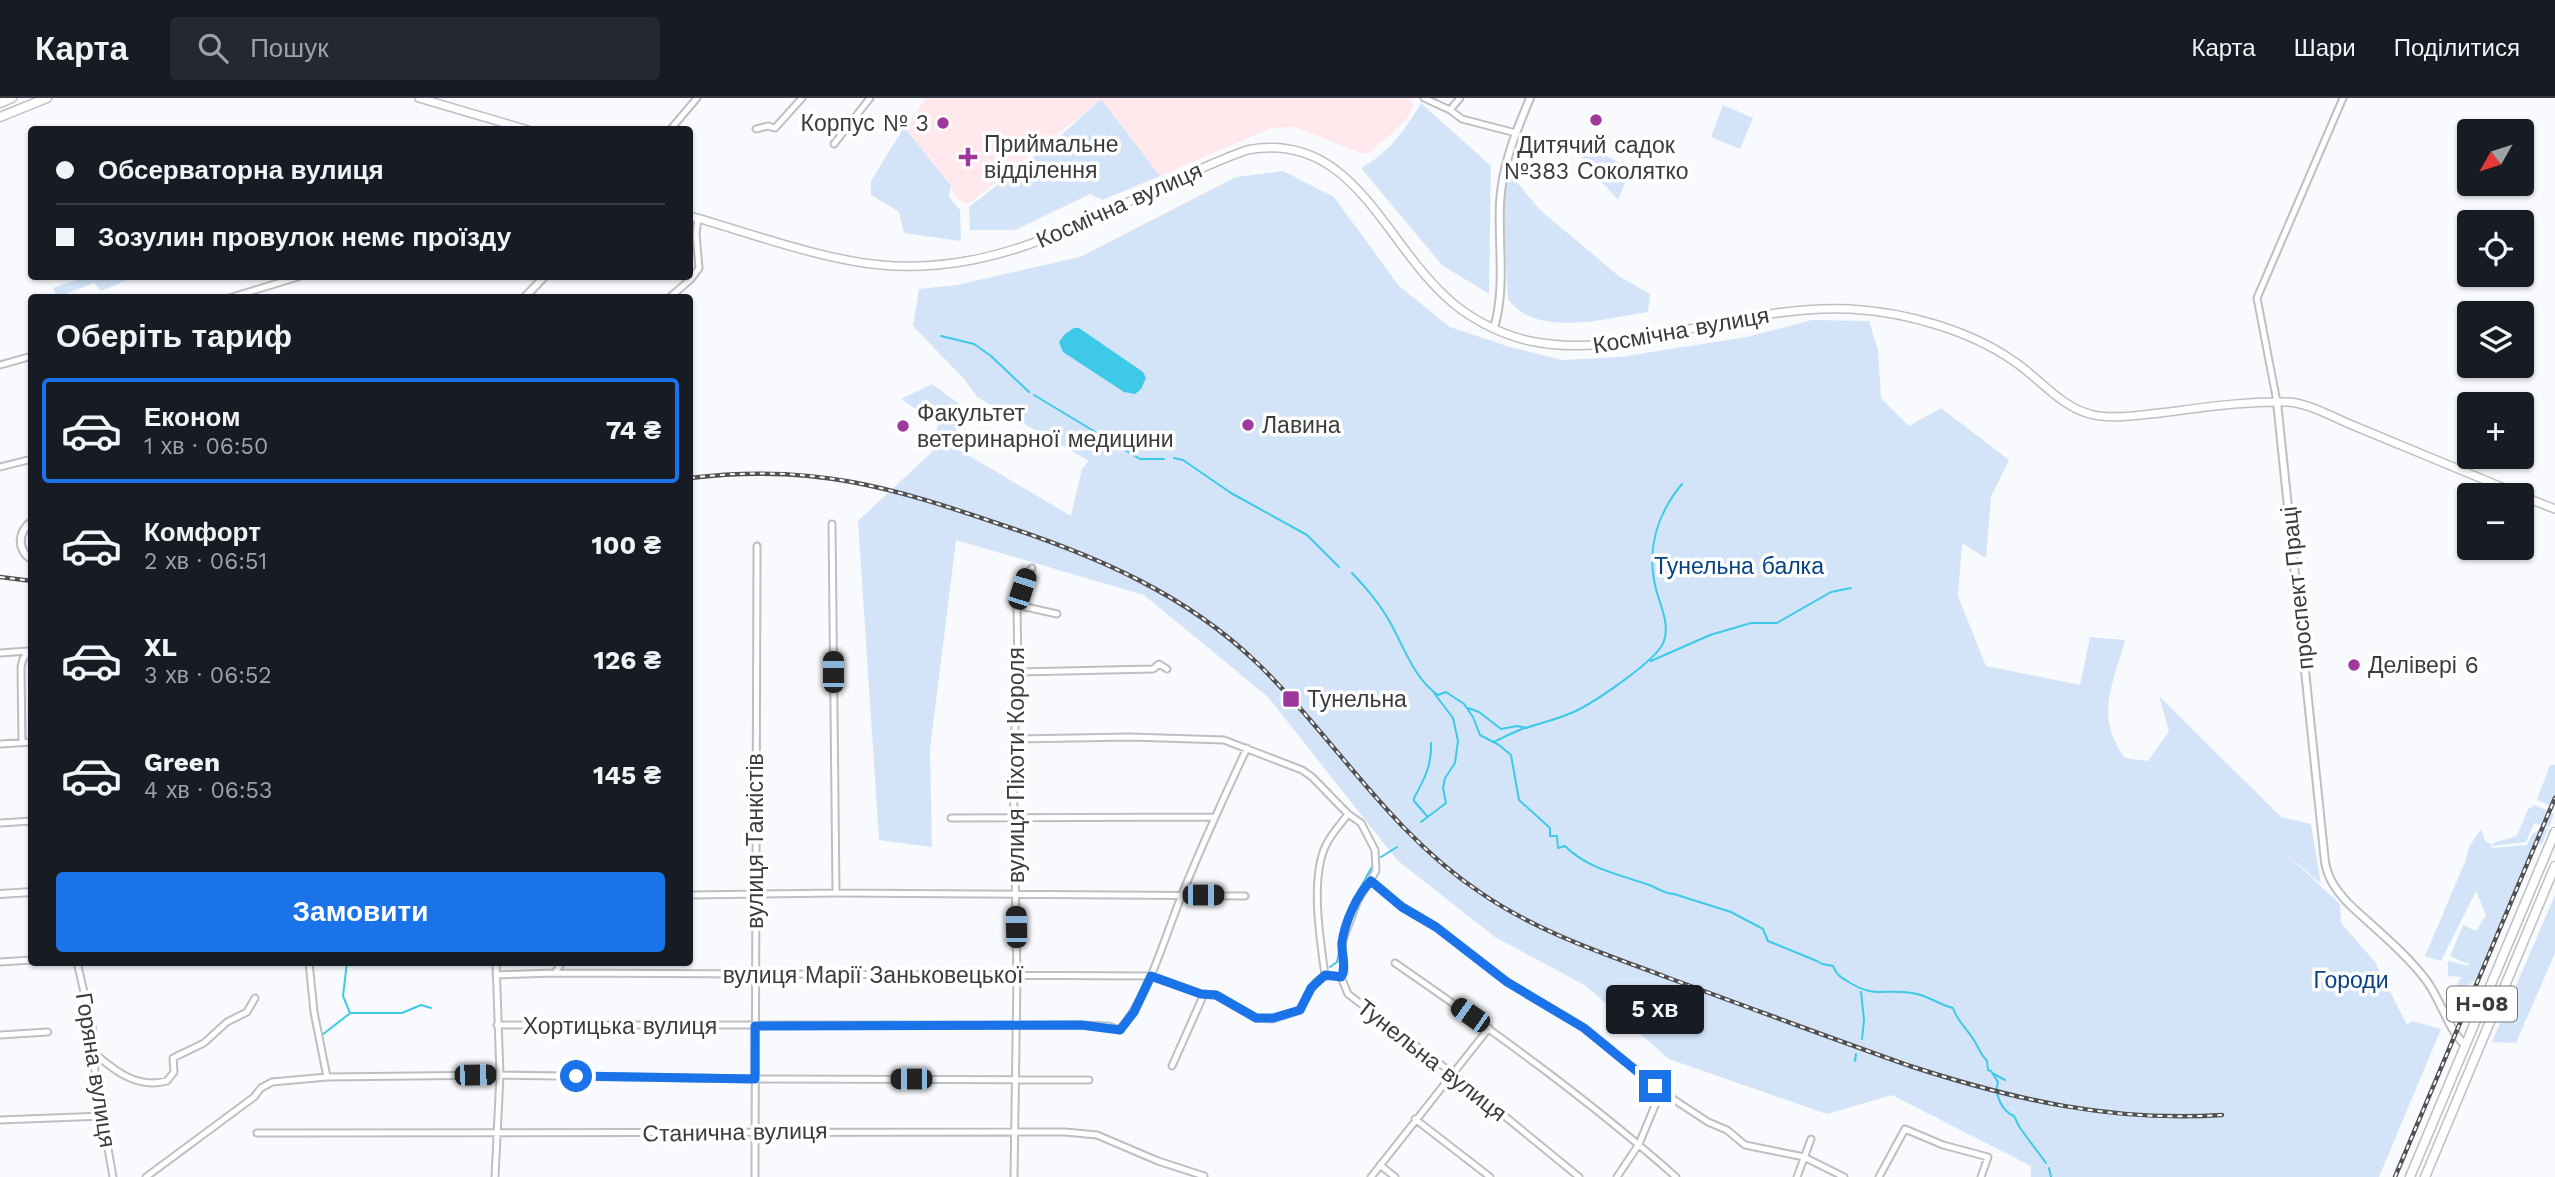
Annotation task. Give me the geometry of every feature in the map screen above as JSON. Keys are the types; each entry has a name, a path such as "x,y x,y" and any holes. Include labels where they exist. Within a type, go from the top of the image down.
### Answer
{"main road":[{"path":"0,103 12,98"},
{"path":"0,117 47,98"},
{"path":"419,98 514,126"},
{"name":"Космічна вулиця","path":"693,217 871,264 921,266 970,262 1034,243 1239,152 1266,146 1283,147 1310,153 1339,172 1439,291 1460,309 1494,328 1524,340 1551,345 1590,347 1797,310 1869,310 1928,322 1984,344 2011,359 2066,402 2087,414 2138,415 2290,402 2492,483"},
{"name":"Космічна вулиця","path":"2534,500 2555,509"},
{"name":"Н-08","path":"2410,1177 2555,832"},
{"path":"2544,858 2555,864"},
{"name":"Н-08","path":"2425,1177 2555,864"},
{"path":"2465,1045 2479,1050"}],"street":[{"path":"673,126 697,98"},
{"path":"756,129 768,126 775,128 802,98"},
{"path":"834,144 870,98"},
{"path":"1423,98 1450,110 1462,119 1516,133"},
{"path":"1450,110 1460,98"},
{"path":"1494,328 1500,294 1502,182 1506,159 1530,98"},
{"name":"проспект Праці","path":"2343,98 2257,298 2277,402 2326,869 2338,892 2425,979 2439,999 2456,1035 2465,1045"},
{"path":"693,276 699,268 696,234 698,218"},
{"path":"242,294 288,280"},
{"path":"528,294 541,280"},
{"path":"674,294 690,280"},
{"path":"0,365 28,357"},
{"path":"0,467 28,460"},
{"path":"832,524 836,893"},
{"path":"28,525 23,530 20,543 28,557"},
{"name":"вулиця Танкістів","path":"755,1177 757,546"},
{"name":"вулиця Піхоти Короля","path":"1014,1177 1014,1027 1017,975 1014,739 1018,672 1017,605 1027,573 1032,568"},
{"path":"1017,605 1057,614"},
{"path":"0,653 28,651"},
{"path":"22,743 22,667 23,659 28,652"},
{"path":"1018,672 1153,669 1158,664 1167,669"},
{"path":"1014,739 1224,740 1301,770 1361,823 1375,850 1376,871 1371,881 1402,907 1436,927 1499,976 1584,1028 1658,1088 1708,1122 1727,1130 1745,1145 1804,1157 1844,1177"},
{"path":"0,744 28,742"},
{"path":"1151,976 1214,817 1247,748"},
{"path":"1341,977 1325,975 1318,916 1319,874 1325,845 1348,814"},
{"path":"951,818 1214,817"},
{"path":"0,823 28,821"},
{"name":"Тунельна вулиця","path":"1371,881 1358,900 1342,942 1344,972 1341,977 1352,998 1452,1073 1579,1177"},
{"path":"0,894 28,892"},
{"path":"693,895 1245,895"},
{"path":"0,962 28,960"},
{"path":"1395,963 1489,1028 1639,1144 1676,1177"},
{"name":"Горяна вулиця","path":"78,966 93,1031 113,1177"},
{"path":"309,966 314,1012 327,1077"},
{"path":"495,1176 499,1075 496,966"},
{"path":"555,973 559,966"},
{"name":"вулиця Марії Заньковецької","path":"496,975 1151,976 1204,994 1216,995 1250,1016 1273,1018 1300,1010 1311,988 1325,975"},
{"name":"Хортицька вулиця","path":"497,1025 1081,1025 1120,1030 1134,1012 1151,976"},
{"path":"1172,1066 1204,994"},
{"path":"94,1053 124,1076 153,1083 167,1081 174,1072 173,1058 204,1043 227,1023 247,1012 256,998"},
{"path":"1371,1177 1489,1028"},
{"path":"0,1035 47,1032"},
{"path":"146,1177 272,1082 327,1077 499,1075 1089,1080"},
{"path":"1616,1177 1639,1144 1658,1088"},
{"path":"0,1120 103,1116"},
{"path":"1415,1119 1490,1177"},
{"path":"1879,1177 1905,1129 1943,1145 1988,1157 1981,1177"},
{"name":"Станична вулиця","path":"257,1133 1065,1132 1097,1135 1157,1161 1204,1176"},
{"path":"1797,1177 1811,1139"},
{"path":"1380,1165 1395,1177"}],"shaded area":[{"path":"926,98 1411,98 1413,105 1408,117 1395,131 1368,153 1363,154 1294,127 1272,128 1160,176 1101,100 967,205 955,197 951,186 904,127"}],"green space":[{"path":"1101,99 1160,176 1102,200 1090,194 1015,230 970,230 969,207 1058,138"},
{"path":"1421,103 1491,166 1489,294 1442,265 1361,168 1380,156 1396,140"},
{"path":"1723,105 1753,118 1740,149 1711,137"},
{"path":"904,127 951,186 949,197 960,210 961,241 904,233 899,212 871,195 871,181"},
{"path":"1588,146 1631,169 1618,200 1581,159"},
{"name":"Тунельна балка","path":"1283,171 1334,197 1399,286 1450,327 1510,347 1562,360 1620,357 1747,337 1812,320 1869,321 1878,350 1881,398 1909,426 1941,408 2009,460 1991,497 1986,558 1962,543 1958,596 1986,666 2080,685 2090,637 2125,640 2112,686 2108,714 2110,728 2125,758 2148,761 2169,731 2159,696 2281,817 2311,824 2321,884 2281,849 2340,904 2341,923 2375,962 2407,1025 2412,1021 2441,1029 2379,1177 2031,1177 2031,1166 1892,1095 1827,1114 1669,1059 1586,986 1495,937 1397,860 1268,697 1144,595 956,540 930,749 932,847 879,840 858,521 932,452 938,424 901,399 932,384 966,409 951,445 1071,516 1082,469 1089,461 977,397 964,379 913,326 919,289 957,285 1080,257 1236,177"},
{"path":"1511,175 1540,210 1620,277 1650,294 1648,312 1593,321 1554,322 1536,319 1520,311 1508,299 1502,191"},
{"path":"76,280 128,280 101,291 94,283 65,294 56,294 53,288"},
{"path":"2550,765 2555,765 2555,807 2537,800"},
{"path":"2535,805 2554,814 2549,827 2534,823 2526,842 2492,846 2493,843 2517,836 2528,809"},
{"path":"2543,828 2548,829 2542,844 2534,845 2475,980 2467,986 2455,989 2461,977 2448,976 2448,961 2468,966 2469,961 2467,964 2450,956 2463,925 2476,931 2486,915 2476,891 2441,961 2425,956 2469,847 2481,829 2485,841 2491,844 2492,848 2527,845 2532,834"},
{"path":"2555,895 2555,953 2516,1043 2492,1042"}],"water":[{"path":"1074,328 1079,328 1143,372 1146,378 1141,389 1135,394 1124,392 1063,352 1059,342"}],"waterway":[{"path":"941,336 974,344 991,356 1029,392"},
{"path":"1034,395 1140,459 1164,459"},
{"path":"1174,458 1183,460 1231,493 1307,535 1339,567"},
{"path":"1493,742 1578,710 1626,679 1659,649 1664,641 1666,628 1653,575 1653,547 1660,520 1682,484"},
{"path":"1352,573 1383,611 1421,679 1438,695 1446,692 1464,704 1480,735 1511,755 1519,800 1550,828 1550,836 1557,836 1558,848 1565,846 1583,860 1604,870 1731,912 1763,929 1768,941 1833,966 1840,976 1857,987 1874,992 1917,994 1953,1008 1987,1061 1988,1070 1998,1082 1998,1097 2003,1106 2014,1116 2046,1163"},
{"path":"1651,661 1710,635 1751,623 1777,623 1831,592 1851,588"},
{"path":"1421,822 1446,803 1443,788 1445,778 1455,763 1458,741 1453,718 1434,693"},
{"path":"1468,708 1479,712 1501,729 1517,726 1527,728"},
{"path":"1427,816 1414,798 1429,765 1431,743"},
{"path":"1381,857 1397,847"},
{"path":"1341,939 1353,901 1373,865"},
{"path":"1330,967 1337,962 1340,948"},
{"path":"347,966 343,996 350,1013 402,1013 421,1005 431,1008"},
{"path":"1861,992 1864,1020 1862,1039"},
{"path":"322,1035 349,1014"},
{"path":"1855,1061 1856,1054"},
{"path":"1994,1074 2005,1080"},
{"path":"2049,1168 2051,1177"}],"railway":[{"path":"693,478 734,474 813,476 887,490 1040,538 1139,580 1200,616 1256,662 1285,691 1390,813 1448,868 1503,907 1571,941 1879,1055 1987,1089 2102,1112 2222,1115"},
{"path":"0,577 28,580"},
{"path":"2395,1177 2555,798"}],"place":[{"name":"Дитячий садок №383 Соколятко","path":"1596,120"},
{"name":"Корпус № 3","path":"943,123"},
{"name":"Приймальне відділення","path":"968,157"},
{"name":"Лавина","path":"1248,425"},
{"name":"Факультет ветеринарної медицини","path":"903,426"},
{"name":"Делівері 6","path":"2354,665"},
{"name":"Тунельна","path":"1291,699"}],"route":[{"path":"576,1076 755,1079 755,1026 1081,1025 1108,1026 1120,1030 1134,1012 1151,976 1201,994 1216,995 1250,1016 1273,1018 1300,1010 1311,988 1325,975 1341,977 1344,972 1342,942 1358,900 1371,881 1402,907 1436,927 1507,982 1584,1028 1655,1086"}],"park label":[{"name":"Городи","path":"2351,980"}]}
